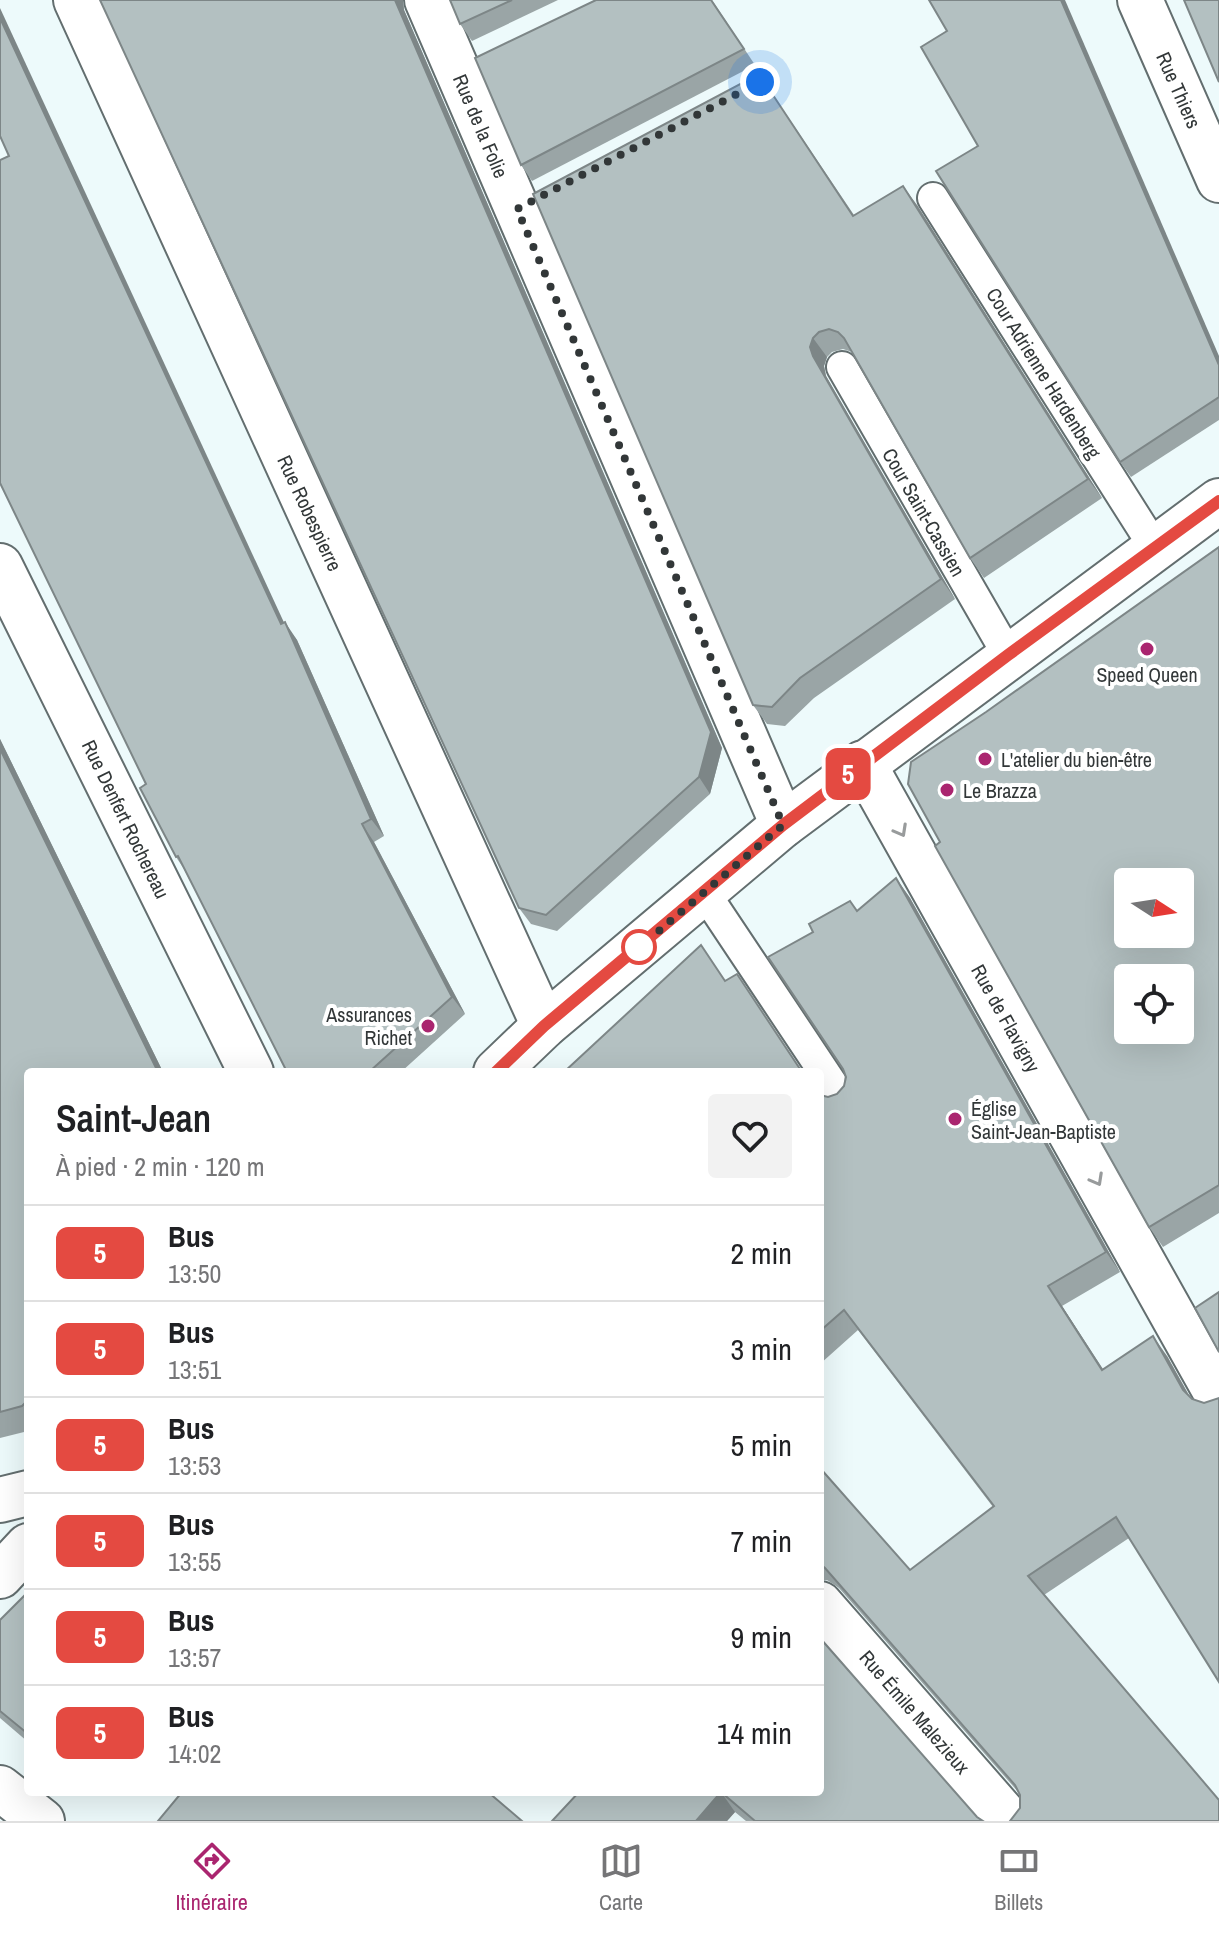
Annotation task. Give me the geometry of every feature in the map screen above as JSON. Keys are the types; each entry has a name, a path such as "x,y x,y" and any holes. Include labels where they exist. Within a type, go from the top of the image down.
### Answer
{"street":[{"name":"Rue Robespierre","path":"76,0 544,1026"},
{"name":"Rue de la Folie","path":"427,0 471,61 783,825"},
{"name":"Rue Thiers","path":"1140,0 1219,180"},
{"path":"500,1068 544,1026 783,825 1219,501"},
{"name":"Rue Denfert Rochereau","path":"0,566 249,1068"},
{"name":"Rue de Flavigny","path":"863,763 1219,1398"},
{"path":"0,1500 24,1494"},
{"path":"0,1576 24,1550"},
{"name":"Rue Émile Malezieux","path":"824,1609 1010,1821"},
{"path":"0,1788 42,1821"}],"lane":[{"name":"Cour Adrienne Hardenberg","path":"933,198 1155,548"},
{"name":"Cour Saint-Cassien","path":"842,367 1008,655"},
{"path":"704,892 821,1068"},
{"path":"824,1072 842,1099"}],"building":[{"path":"100,0 395,0 711,732 699,777 546,915 519,908"},
{"path":"450,0 512,0 460,24"},
{"path":"596,0 711,0 744,49 521,165 475,58"},
{"path":"929,0 1061,0 1219,365 1219,397 1120,462 936,171 978,146 921,47 947,31"},
{"path":"1184,0 1219,0 1219,82"},
{"path":"0,18 281,624 285,622 371,819 362,824 452,997 373,1068 285,1068 178,856 140,788 146,784 0,483 0,160 9,156 0,136"},
{"path":"759,74 853,216 903,186 1088,479 970,558 844,338 829,329 819,332 810,347 813,356 941,579 800,678 772,707 753,705 533,194"},
{"path":"1219,547 1219,1185 1149,1227 935,846 940,842 908,784 911,762"},
{"path":"0,749 156,1068 24,1068 24,1404 0,1412"},
{"path":"896,878 1106,1252 1048,1286 1102,1370 1153,1336 1183,1390 1192,1399 1204,1403 1219,1398 1219,1682 1116,1517 1028,1576 1219,1800 1219,1821 1010,1821 1020,1808 1020,1795 1015,1785 824,1567 824,1473 910,1570 994,1506 844,1310 824,1328 824,1096 837,1094 844,1086 846,1077 768,957 813,932 809,924 850,901 857,911"},
{"path":"701,945 725,981 737,974 799,1068 568,1068"},
{"path":"1219,1292 1219,1352 1195,1308"},
{"path":"24,1596 24,1731 0,1711 0,1620"},
{"path":"824,1643 983,1821 755,1821 726,1796 824,1796"},
{"path":"179,1796 493,1796 522,1821 158,1821"},
{"path":"575,1796 718,1796 696,1821 552,1821"}],"bus line":[{"name":"5","path":"500,1068 544,1026 783,825 1219,501"}],"place":[{"name":"Speed Queen","path":"1147,649"},
{"name":"L'atelier du bien-être","path":"985,759"},
{"name":"Le Brazza","path":"947,790"},
{"name":"Assurances Richet","path":"428,1026"},
{"name":"Église Saint-Jean-Baptiste","path":"955,1119"}],"route":[{"path":"639,947 633,953 783,825 517,209 760,82"}]}
